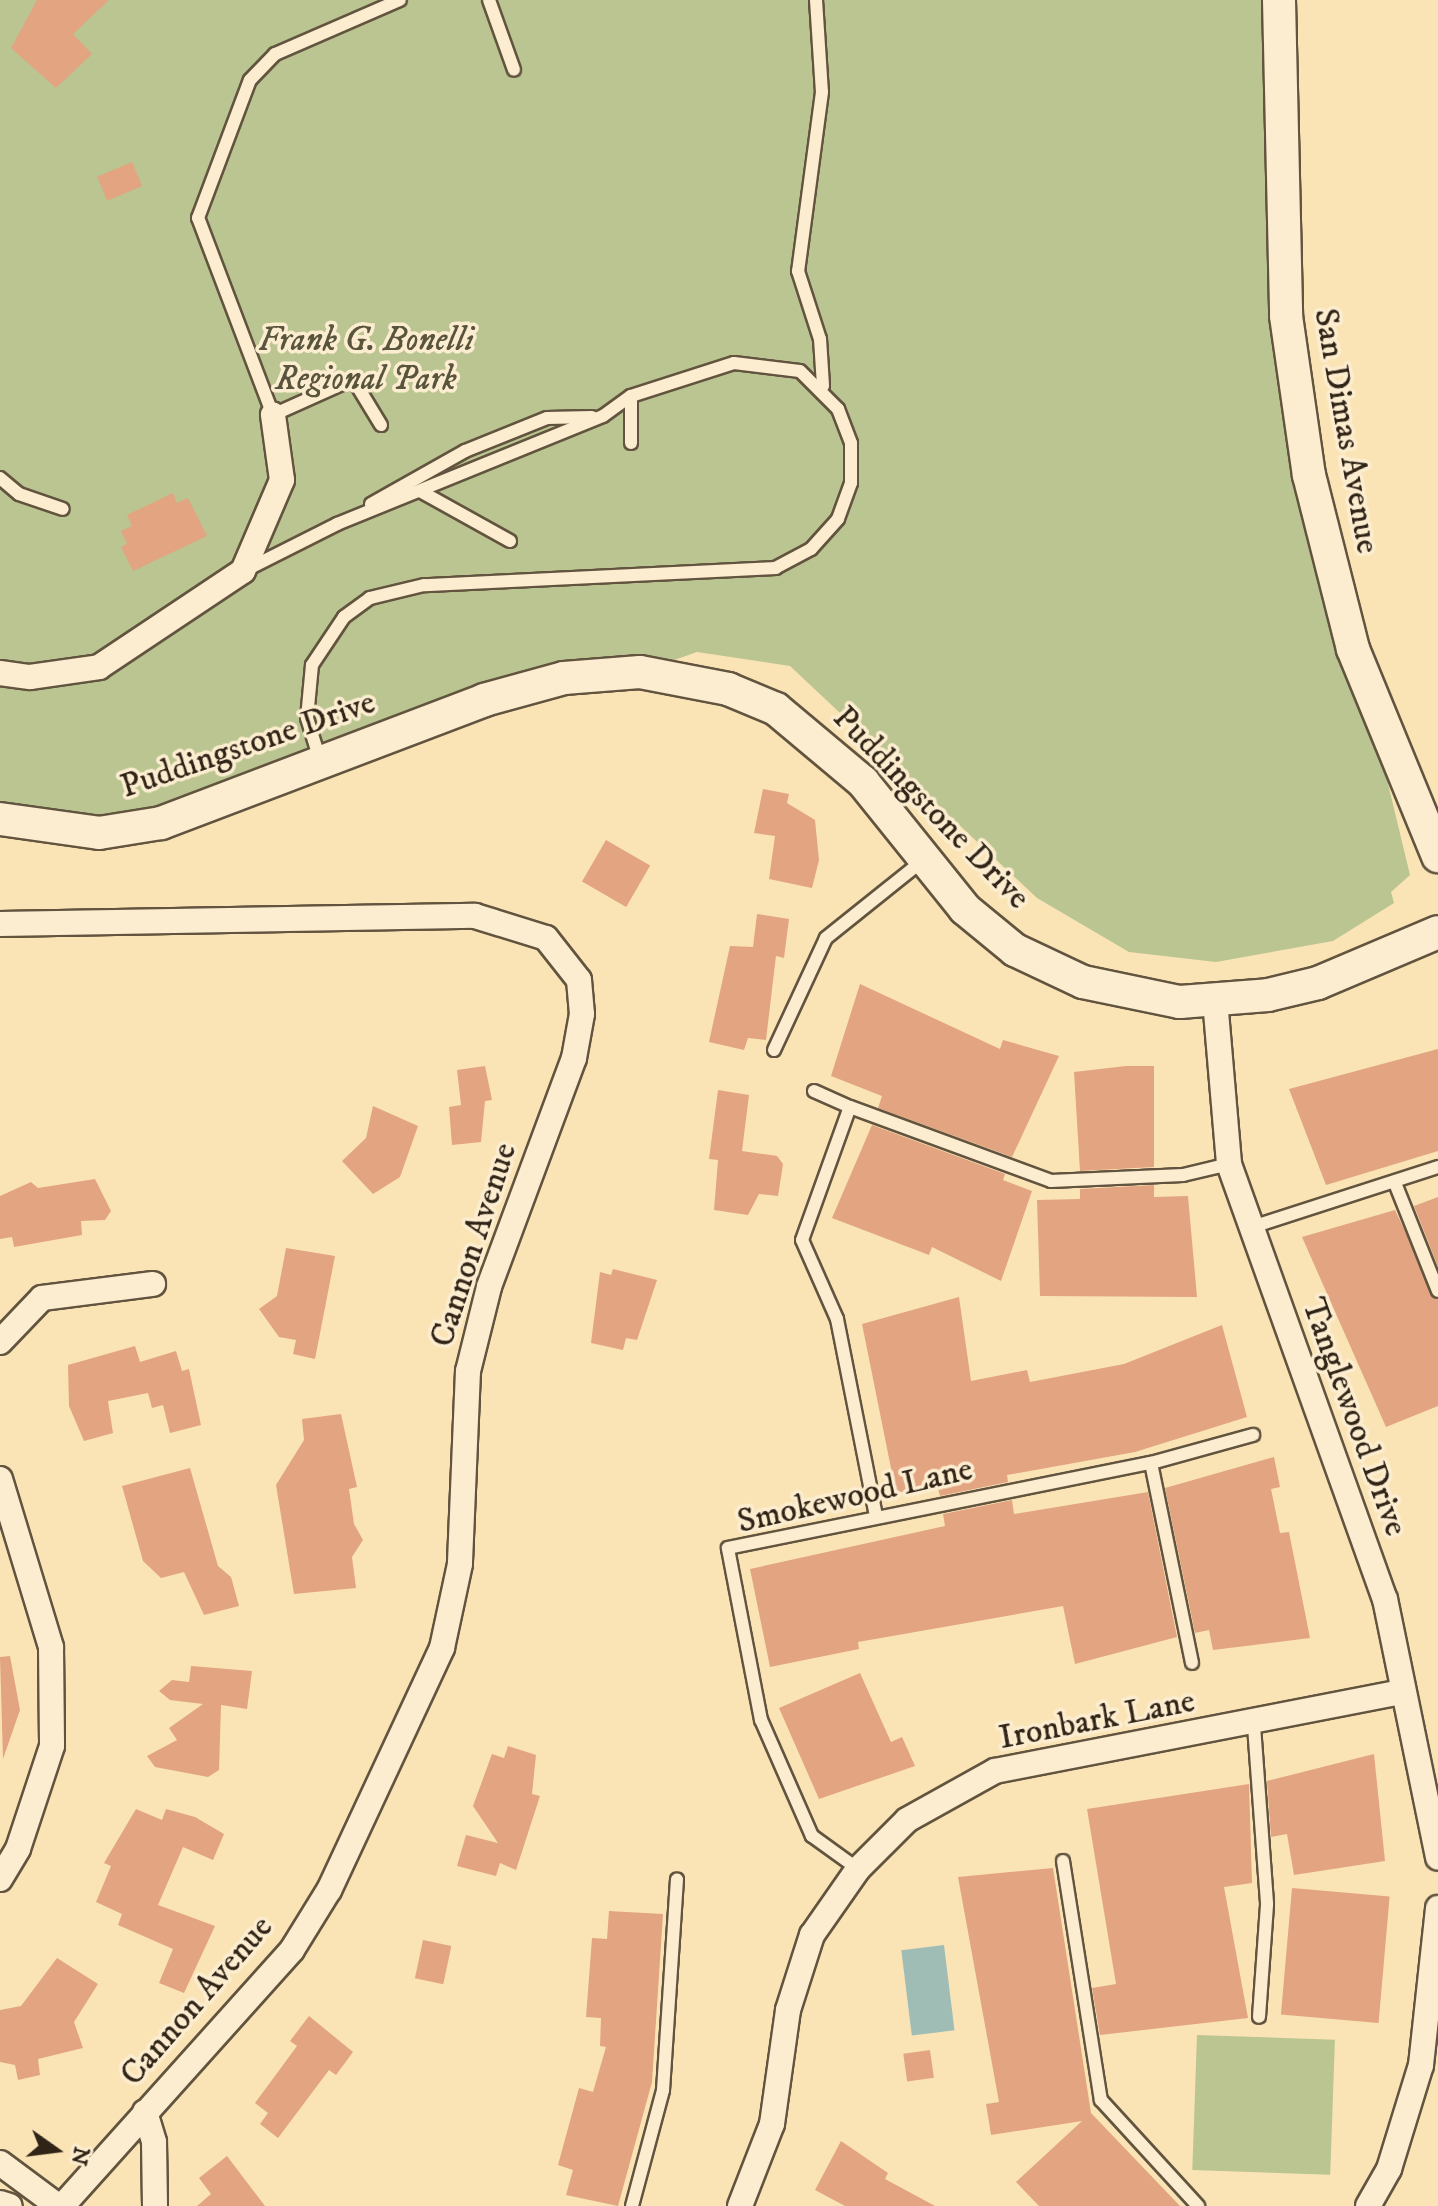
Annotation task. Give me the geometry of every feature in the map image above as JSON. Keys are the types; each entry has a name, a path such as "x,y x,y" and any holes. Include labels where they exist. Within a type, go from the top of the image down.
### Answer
{"street":[{"name":"San Dimas Avenue","path":"1279,0 1286,316 1309,475 1353,649 1438,856"},
{"path":"0,673 30,677 99,667 243,571 282,480 273,415"},
{"name":"Puddingstone Drive","path":"0,819 99,833 161,823 484,700 564,678 640,672 691,679 776,709 829,747 922,861 1015,950 1070,976 1134,997 1215,1000 1318,983 1438,932"},
{"name":"Cannon Avenue","path":"0,924 475,916 546,938 579,980 574,1058 489,1287 468,1371 460,1564 442,1648 329,1890 292,1950 60,2206"},
{"name":"Tanglewood Drive","path":"1215,1000 1229,1164 1249,1228 1385,1599 1438,1858"},
{"path":"0,1342 42,1298 153,1284"},
{"path":"0,1479 51,1647 52,1746 18,1849 0,1879"},
{"name":"Ironbark Lane","path":"740,2206 772,2124 788,2010 812,1935 858,1869 907,1820 995,1771 1254,1726 1402,1692"},
{"path":"1368,2206 1389,2169 1421,2065 1438,1908"},
{"path":"145,2112 154,2142 155,2206"},
{"path":"0,2163 60,2206"},
{"path":"0,2203 10,2206"}],"lane":[{"path":"381,425 353,379 273,415 198,218 250,80 275,54 400,0"},
{"path":"489,0 514,70"},
{"path":"322,764 305,688 324,642 370,598 424,585 747,572 776,568 811,549 838,519 851,483 851,443 823,386 820,339 798,261 822,92 816,0"},
{"path":"337,524 603,416 631,396 757,362 800,371 823,386"},
{"path":"631,396 631,443"},
{"path":"243,571 337,524 465,451 547,418 603,416"},
{"path":"0,478 19,494 63,509"},
{"path":"420,491 510,541"},
{"path":"774,1050 826,938 922,861"},
{"path":"814,1091 1051,1181 1183,1175 1229,1164"},
{"path":"850,1107 802,1240 837,1319 876,1516"},
{"path":"1249,1228 1438,1167"},
{"path":"1395,1183 1438,1291"},
{"name":"Smokewood Lane","path":"858,1869 812,1836 761,1720 728,1548 1151,1463 1253,1435"},
{"path":"1151,1463 1192,1663"},
{"path":"1254,1726 1267,1905 1259,2017"},
{"path":"1063,1861 1101,2100 1198,2206"},
{"path":"632,2206 663,2090 677,1879"}],"green space":[{"name":"Frank G. Bonelli Regional Park","path":"0,0 1261,0 1294,393 1410,875 1391,892 1394,903 1333,941 1216,962 1129,952 1037,898 790,666 697,652 640,672 564,678 161,823 0,819"},
{"path":"1197,2035 1335,2040 1330,2175 1192,2170"}],"water":[{"path":"944,1945 954,2030 912,2036 901,1950"}],"building":[{"path":"37,0 109,0 73,34 92,54 56,88 11,48"},
{"path":"132,162 142,186 107,201 97,177"},
{"path":"173,493 177,503 188,498 207,536 133,571 121,547 127,544 121,531 132,526 127,515"},
{"path":"763,789 789,794 787,803 815,820 819,860 812,888 769,879 775,836 754,833"},
{"path":"606,840 650,866 626,907 582,882"},
{"path":"757,914 789,919 784,958 776,956 766,1040 748,1038 744,1050 709,1042 730,946 753,947"},
{"path":"860,984 1000,1049 1003,1040 1059,1056 1012,1157 878,1108 882,1096 831,1076"},
{"path":"1438,1049 1438,1151 1326,1185 1289,1089"},
{"path":"485,1066 492,1100 485,1101 481,1142 452,1145 449,1107 461,1105 457,1070"},
{"path":"1154,1066 1154,1167 1080,1171 1074,1072"},
{"path":"718,1090 749,1095 742,1151 777,1156 783,1164 778,1196 759,1194 748,1215 714,1210 718,1160 709,1159"},
{"path":"373,1106 418,1126 400,1177 373,1194 342,1161 366,1138"},
{"path":"872,1125 1005,1174 1003,1180 1032,1191 1001,1281 932,1247 929,1255 832,1218"},
{"path":"95,1179 111,1211 105,1220 81,1221 82,1235 14,1247 12,1237 0,1239 0,1196 31,1182 38,1188"},
{"path":"1154,1185 1154,1197 1188,1196 1197,1297 1040,1296 1037,1200 1080,1199 1080,1189"},
{"path":"1438,1197 1438,1267 1414,1206"},
{"path":"1395,1210 1438,1300 1438,1406 1386,1427 1302,1237"},
{"path":"286,1248 335,1256 315,1359 293,1354 296,1340 279,1337 259,1309 277,1296"},
{"path":"613,1269 657,1280 637,1340 626,1338 623,1350 591,1343 600,1272 611,1275"},
{"path":"959,1297 971,1381 1027,1370 1030,1382 1124,1364 1222,1325 1247,1417 1135,1452 1007,1475 1008,1482 940,1496 937,1485 896,1493 862,1324"},
{"path":"135,1346 140,1362 176,1351 182,1371 189,1369 201,1425 170,1433 163,1405 152,1408 148,1393 108,1401 113,1433 84,1441 69,1406 68,1365"},
{"path":"341,1414 357,1487 349,1489 354,1524 363,1540 352,1557 356,1588 294,1594 276,1485 304,1440 302,1419"},
{"path":"1274,1457 1280,1487 1271,1489 1280,1533 1289,1532 1310,1638 1213,1650 1209,1630 1195,1633 1165,1488"},
{"path":"190,1468 218,1566 231,1577 239,1606 204,1615 184,1572 161,1578 143,1561 122,1486"},
{"path":"1148,1492 1177,1637 1075,1664 1063,1606 858,1642 859,1649 770,1667 750,1569 945,1526 943,1514 1012,1500 1014,1514"},
{"path":"10,1656 20,1710 3,1759 0,1657"},
{"path":"191,1666 252,1671 247,1709 221,1705 219,1770 208,1777 155,1767 147,1756 177,1740 169,1728 203,1704 170,1700 159,1691 172,1680 189,1682"},
{"path":"860,1673 891,1742 902,1737 915,1766 819,1799 779,1708"},
{"path":"508,1746 536,1755 532,1794 540,1796 516,1870 500,1863 496,1876 457,1866 466,1835 498,1843 473,1806 492,1754 504,1758"},
{"path":"1374,1754 1385,1861 1294,1875 1287,1834 1271,1837 1267,1781"},
{"path":"1249,1784 1252,1883 1224,1887 1248,2018 1100,2035 1092,1988 1116,1984 1087,1809"},
{"path":"136,1809 162,1820 166,1809 195,1817 224,1834 213,1860 183,1847 158,1905 215,1926 184,1993 159,1983 173,1949 118,1925 122,1914 96,1902 111,1866 104,1863"},
{"path":"1053,1868 1091,2113 1180,2206 1039,2206 1016,2182 1082,2121 991,2135 986,2104 999,2102 958,1877"},
{"path":"1292,1888 1390,1897 1379,2023 1281,2015"},
{"path":"609,1911 663,1914 652,2082 618,2206 566,2195 573,2170 558,2165 579,2088 593,2092 606,2047 600,2046 601,2018 586,2017 592,1938 607,1939"},
{"path":"423,1940 451,1946 443,1984 415,1978"},
{"path":"57,1958 98,1984 74,2022 83,2048 38,2059 40,2075 18,2080 15,2065 0,2062 0,2010 21,2006"},
{"path":"309,2016 353,2052 336,2075 329,2070 278,2138 260,2124 268,2113 255,2103 297,2046 290,2041"},
{"path":"930,2050 934,2078 907,2081 903,2054"},
{"path":"841,2141 888,2173 885,2179 935,2206 845,2206 815,2190"},
{"path":"227,2156 265,2206 197,2206 211,2194 199,2178"}]}
